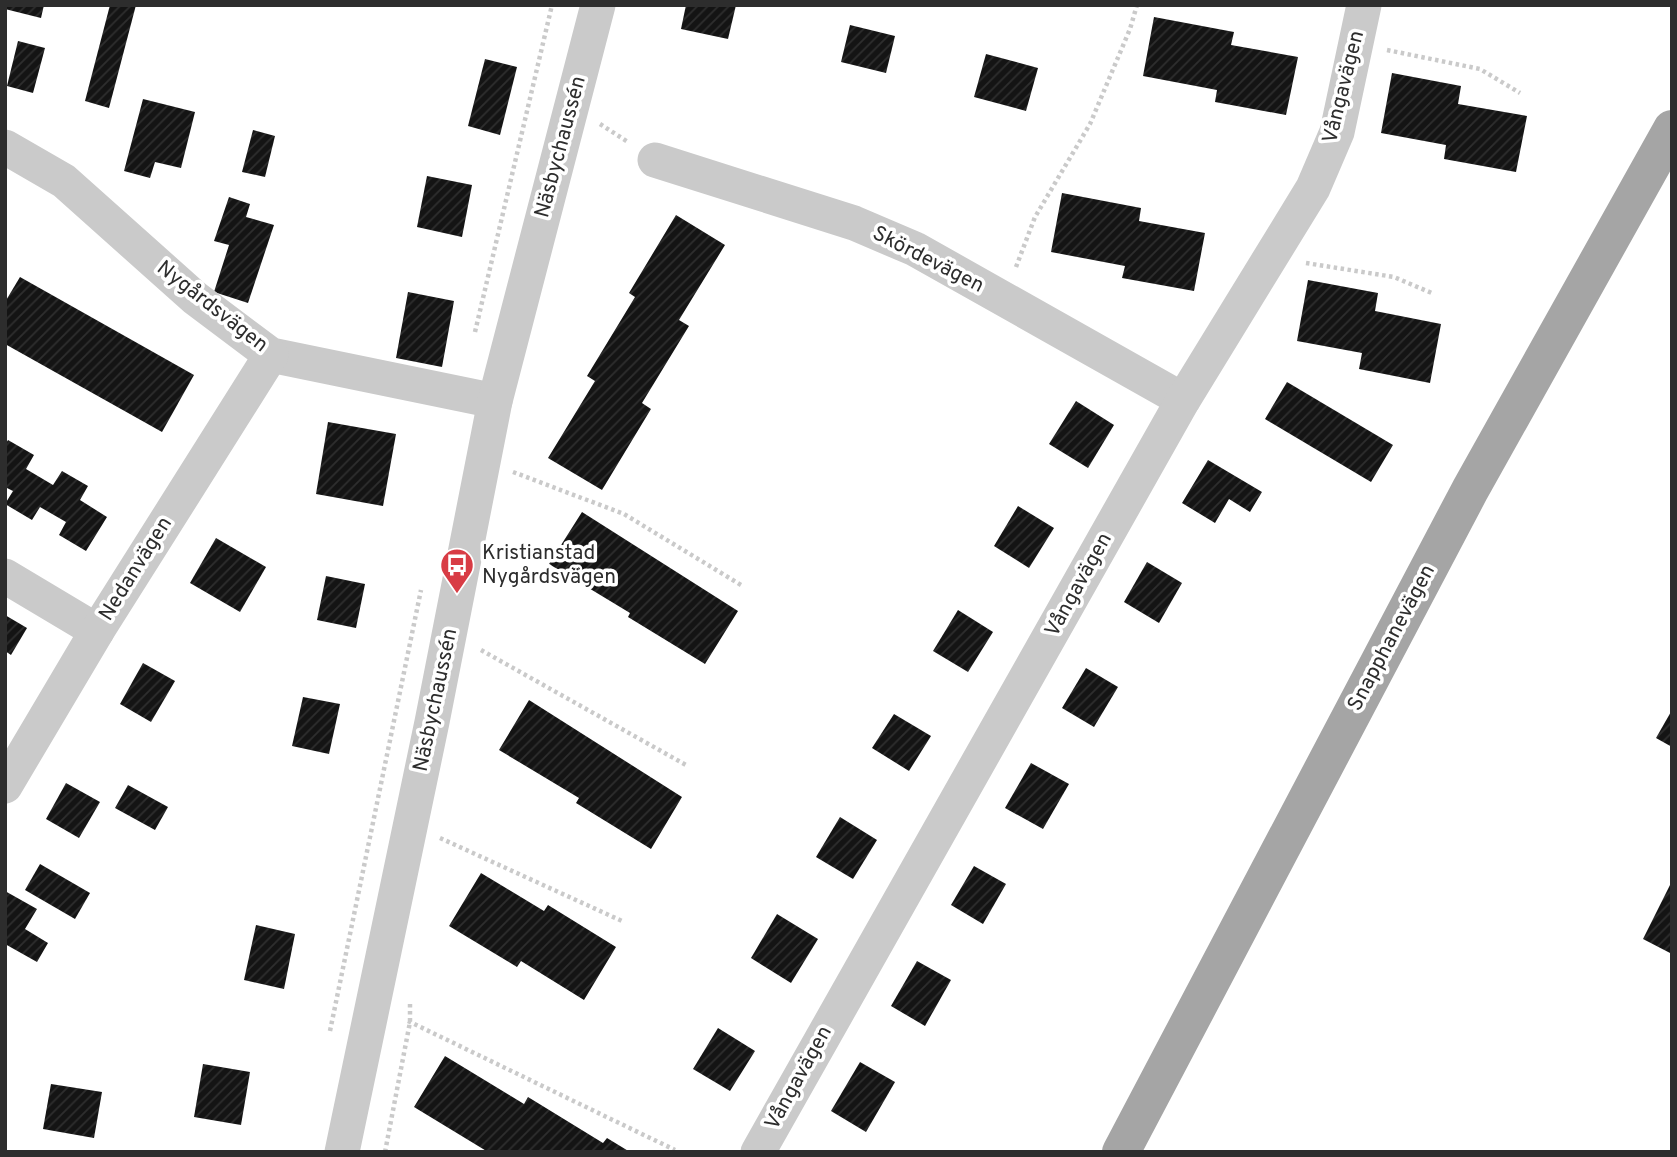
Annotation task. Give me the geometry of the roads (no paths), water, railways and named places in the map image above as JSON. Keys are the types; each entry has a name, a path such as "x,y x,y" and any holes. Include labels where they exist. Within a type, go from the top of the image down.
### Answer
{"main road":[{"name":"Snapphanevägen","path":"1121,1152 1470,490 1672,129"}],"street":[{"name":"Näsbychaussén","path":"342,1152 450,633 495,401 598,5"},
{"name":"Vångavägen","path":"758,1152 1183,400 1313,188 1337,132 1364,5"},
{"name":"Nygårdsvägen","path":"5,147 64,181 195,298 271,355 495,401"},
{"name":"Skördevägen","path":"655,160 855,223 915,249 1183,400"},
{"name":"Nedanvägen","path":"5,786 97,631 271,355"},
{"path":"5,576 97,631"}],"place":[{"name":"Kristianstad Nygårdsvägen","path":"457,595"}]}
